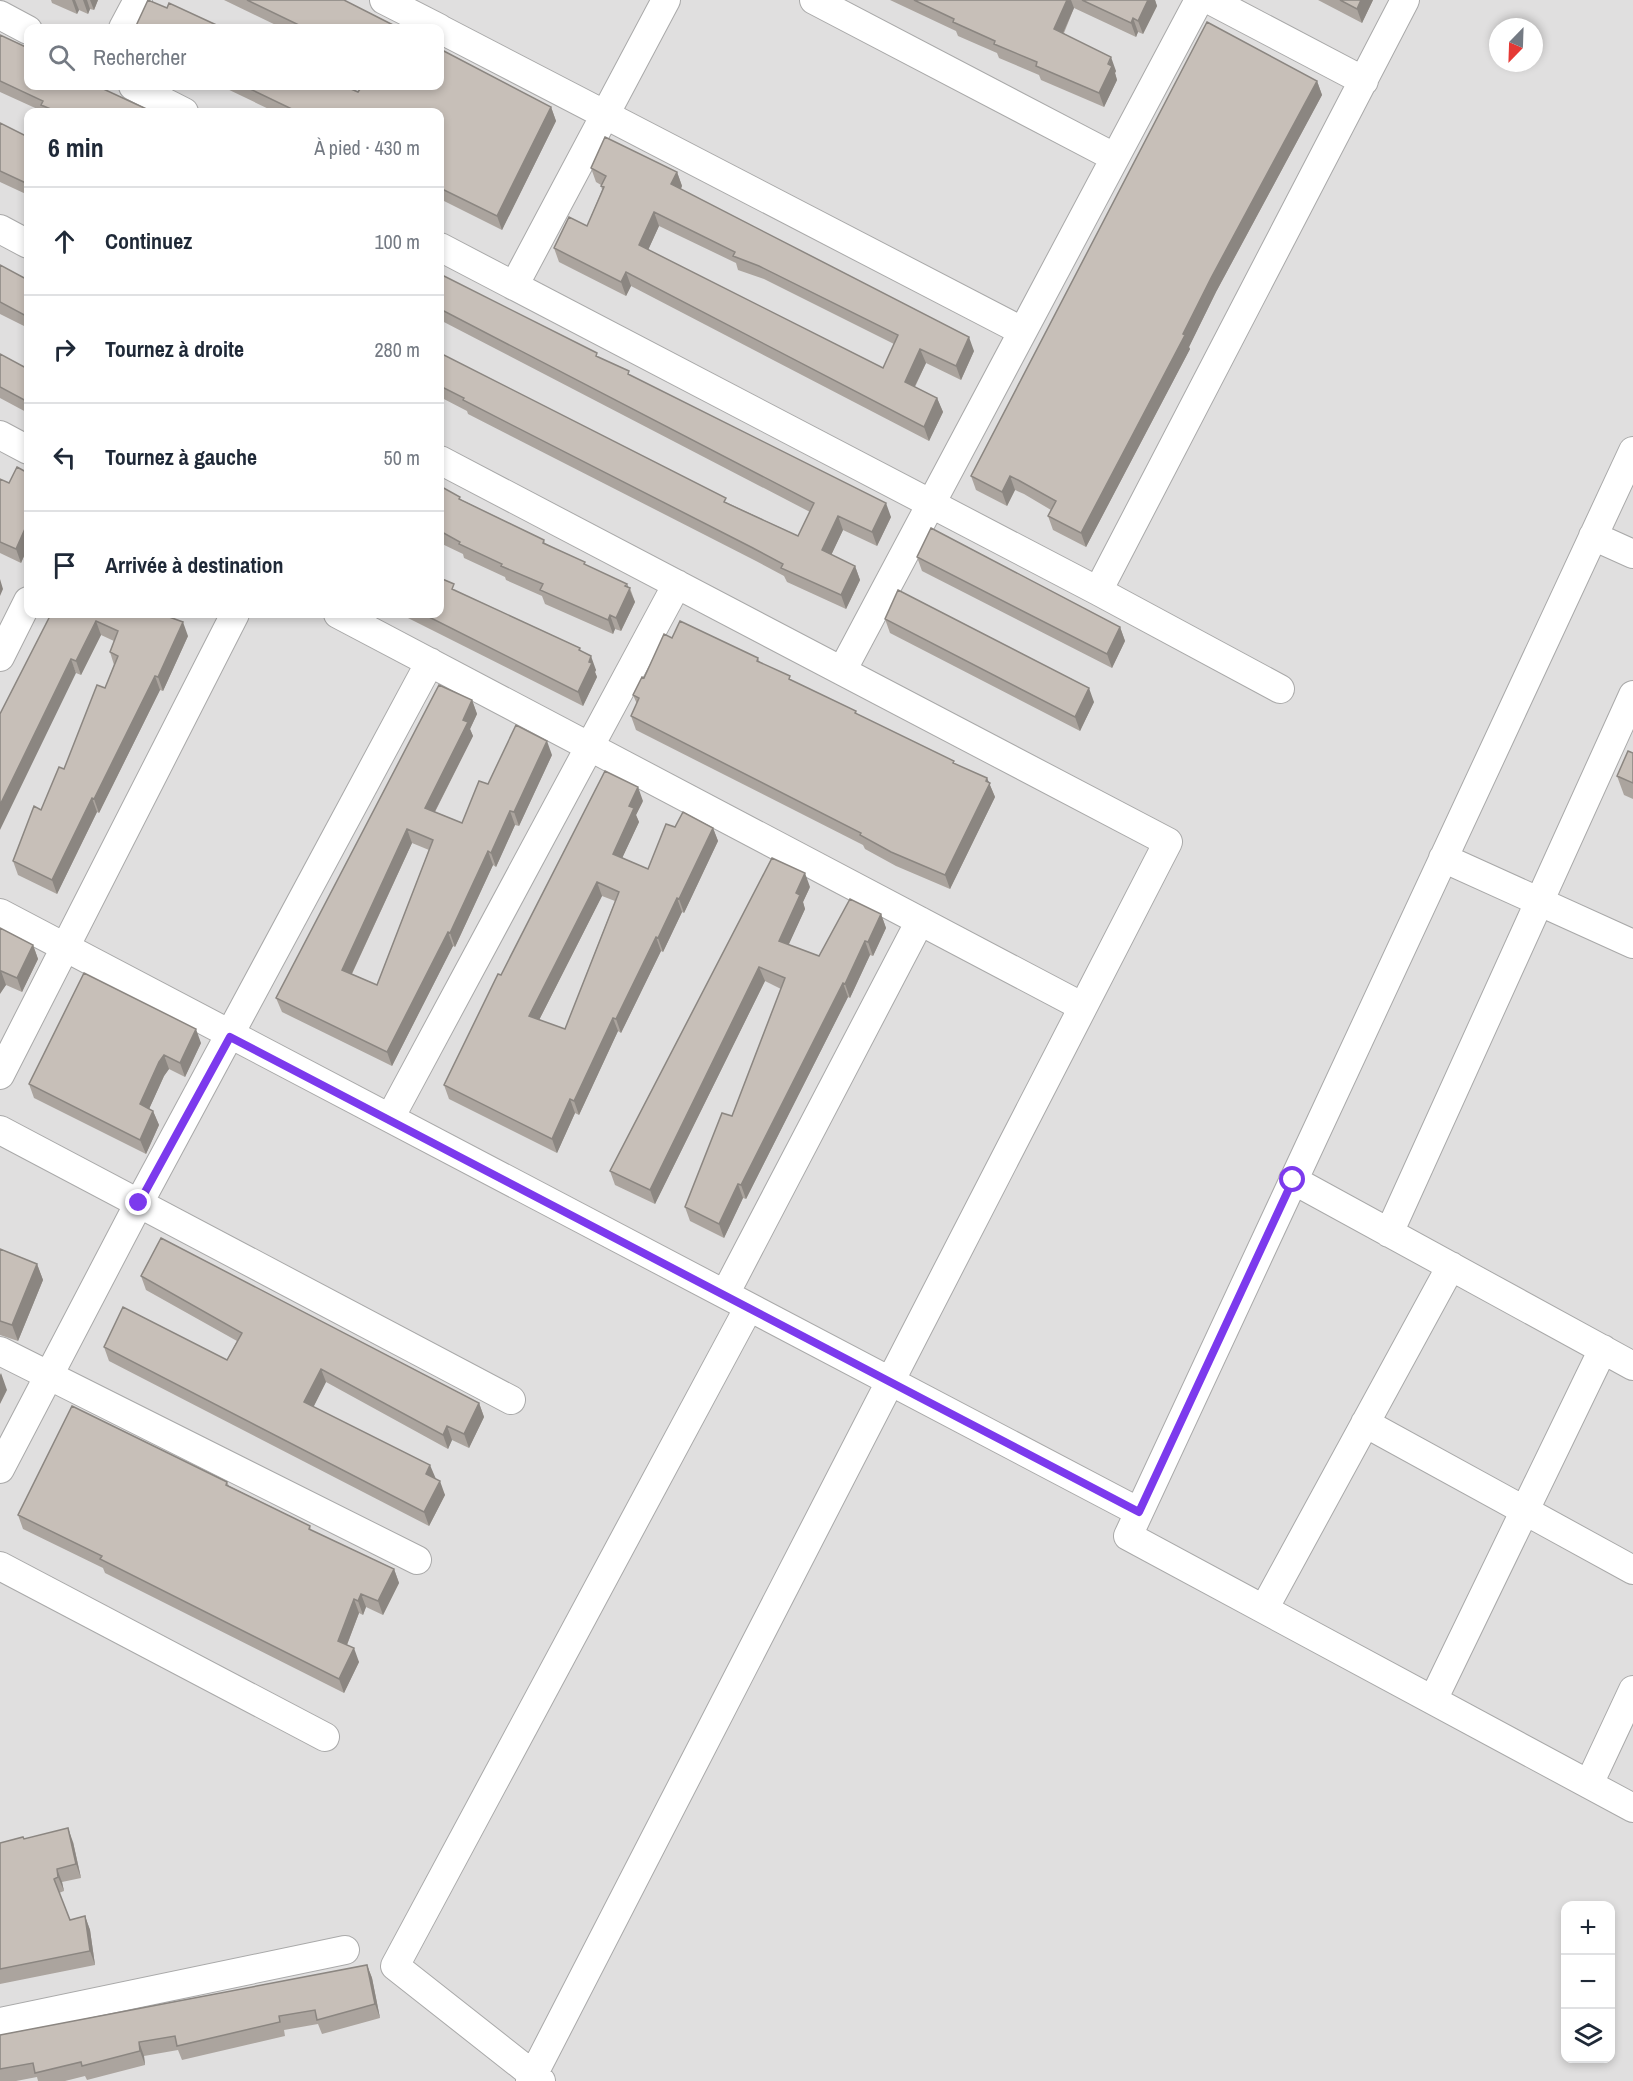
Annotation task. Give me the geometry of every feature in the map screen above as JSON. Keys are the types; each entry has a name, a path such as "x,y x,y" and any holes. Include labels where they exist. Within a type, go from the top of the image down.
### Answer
{"street":[{"path":"125,24 138,0"},
{"path":"384,0 430,24"},
{"path":"514,286 666,0"},
{"path":"814,0 1114,158"},
{"path":"842,671 1199,0"},
{"path":"1210,0 1364,81"},
{"path":"1098,591 1406,0"},
{"path":"0,15 24,28"},
{"path":"444,32 1022,331"},
{"path":"141,90 176,108"},
{"path":"0,229 24,242"},
{"path":"444,249 1098,591 1280,689"},
{"path":"0,435 24,448"},
{"path":"1633,451 1128,1536 1633,1808"},
{"path":"444,462 1168,842 535,2080 395,1966 737,1300 920,921"},
{"path":"1593,536 1633,554"},
{"path":"390,1118 677,585"},
{"path":"0,657 24,609"},
{"path":"0,1075 234,618"},
{"path":"346,618 1083,1007"},
{"path":"0,1469 139,1203 430,662"},
{"path":"1389,1233 1633,695"},
{"path":"1443,858 1633,944"},
{"path":"0,913 230,1037 390,1118 1139,1512"},
{"path":"0,1130 511,1400"},
{"path":"1293,1180 1633,1366"},
{"path":"1264,1609 1451,1266"},
{"path":"1432,1700 1603,1350"},
{"path":"0,1351 417,1560"},
{"path":"1365,1423 1633,1570"},
{"path":"0,1566 325,1737"},
{"path":"1589,1784 1633,1690"},
{"path":"0,2022 345,1950"}],"shaded area":[{"path":"0,0 1633,0 1633,2081 0,2081"}],"building":[{"path":"148,0 167,8 169,3 214,24 137,24"},
{"path":"247,0 344,0 391,24 297,24"},
{"path":"914,0 1067,0 1054,29 1111,57 1108,64 1112,66 1099,93 1036,66 1037,62 994,44 995,41 953,22 954,19"},
{"path":"1082,0 1148,0 1138,21 1133,18 1131,23"},
{"path":"1340,0 1361,0 1357,9"},
{"path":"1207,22 1317,81 1211,278 1183,334 1185,335 1081,533 1048,516 1056,501 1018,480 1010,476 1002,492 971,476"},
{"path":"0,35 24,46 24,90 106,90 144,108 48,108 41,105 43,101 0,81"},
{"path":"444,51 551,107 497,216 444,190 444,108 290,108 252,90 353,90 358,92 359,90 444,90"},
{"path":"0,123 24,135 24,182 0,171"},
{"path":"605,137 677,172 671,184 969,337 956,366 920,349 905,382 937,398 924,427 626,272 621,282 554,248 569,217 587,226 604,187 601,186 606,176 591,168","holes":["654,212 735,252 733,256 759,266 898,335 883,368 639,245"]},
{"path":"0,265 24,278 24,315 0,302"},
{"path":"444,276 597,353 596,356 629,371 628,374 886,503 872,532 838,516 822,550 855,566 841,595 781,568 783,564 751,547 463,400 464,398 444,388 444,355 726,498 724,502 798,536 814,503 444,311"},
{"path":"0,354 24,367 24,400 0,387"},
{"path":"17,467 24,471 24,531 16,549 0,542 0,479 9,483"},
{"path":"444,488 460,497 459,499 544,540 543,543 585,562 584,564 627,584 625,586 630,588 616,618 610,615 608,620 540,590 543,584 501,566 502,564 459,544 460,542 444,533"},
{"path":"931,528 1120,627 1107,654 917,557"},
{"path":"444,580 454,584 452,589 580,648 579,650 591,656 589,662 592,663 578,692 431,618 444,618"},
{"path":"898,590 1089,688 1075,717 885,619"},
{"path":"49,618 172,618 183,622 158,677 155,676 52,880 13,861 34,806 41,810 59,767 64,769 97,685 105,688 118,656 110,652 118,631 96,621 76,661 71,659 0,805 0,714"},
{"path":"680,621 758,658 757,661 790,676 789,679 987,778 986,781 990,783 945,875 891,852 860,835 861,833 631,716 639,698 633,695 642,677 644,678 664,634 672,638"},
{"path":"439,685 472,700 463,720 468,722 425,808 462,823 479,781 488,784 516,725 547,741 514,812 510,811 491,853 488,851 450,933 448,932 387,1052 276,998","holes":["407,829 433,840 377,985 342,970"]},
{"path":"1628,751 1633,753 1633,783 1617,776"},
{"path":"605,771 638,787 629,806 634,808 613,854 648,869 666,824 675,827 683,812 713,828 679,899 677,898 658,938 656,937 616,1019 613,1018 574,1101 570,1099 552,1139 444,1085 498,974 501,975","holes":["597,882 619,892 565,1029 529,1016"]},
{"path":"772,858 805,873 796,893 800,895 779,941 819,956 850,899 881,914 719,1224 685,1207 722,1113 732,1116 785,978 759,967 650,1190 610,1171"},
{"path":"0,928 33,945 17,978 0,972"},
{"path":"84,973 196,1029 180,1063 164,1055 159,1062 140,1104 153,1111 140,1140 29,1084"},
{"path":"161,1238 479,1403 464,1434 447,1426 443,1435 321,1369 304,1402 430,1465 426,1474 440,1481 424,1512 104,1347 123,1307 227,1360 242,1333 141,1276"},
{"path":"0,1249 37,1264 12,1325 0,1321"},
{"path":"72,1406 227,1482 226,1485 310,1526 309,1529 394,1569 378,1601 361,1594 358,1601 354,1599 338,1641 354,1648 339,1679 100,1559 102,1556 18,1515"},
{"path":"68,1828 76,1864 57,1869 58,1877 54,1879 70,1920 85,1916 90,1951 0,1969 0,1843"},
{"path":"367,1965 375,2004 317,2020 315,2010 279,2016 280,2022 177,2046 175,2036 139,2042 140,2051 82,2066 81,2062 35,2073 33,2063 0,2069 0,2035"}],"route":[{"path":"139,1203 230,1037 390,1118 1139,1512 1293,1180"}]}
